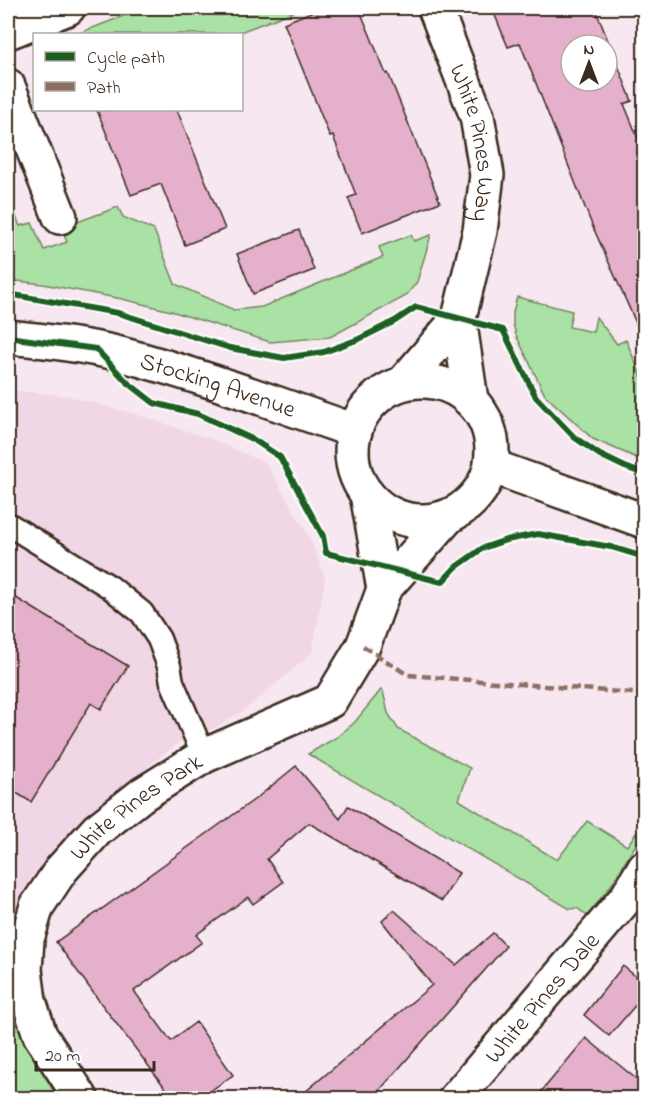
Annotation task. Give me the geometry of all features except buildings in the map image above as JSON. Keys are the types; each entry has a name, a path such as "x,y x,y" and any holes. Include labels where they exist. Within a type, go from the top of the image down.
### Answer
{"street":[{"path":"8,32 68,8"},
{"name":"White Pines Way","path":"435,8 477,116 487,175 480,231 459,318"},
{"path":"8,86 60,217"},
{"path":"404,382 459,318"},
{"path":"459,318 471,400"},
{"name":"Stocking Avenue","path":"8,337 119,354 210,381 355,431"},
{"path":"428,380 452,386 471,400 485,420 493,442 491,466 483,487 468,504 449,516 384,589 367,495 356,475 352,453 355,431 365,409 382,392 404,382 428,380"},
{"path":"491,466 645,521"},
{"path":"367,495 384,510 404,519 427,521 449,516"},
{"name":"White Pines Park","path":"81,1098 40,1035 29,1000 17,936 61,870 97,830 143,794 204,756 330,701 363,646 384,589"},
{"name":"White Pines Dale","path":"456,1098 636,903 645,868"}],"lane":[{"path":"8,525 110,587 142,613 159,639 172,681 204,756"}],"shaded area":[{"path":"8,390 69,396 141,416 211,439 266,463 311,540 325,579 312,653 247,708 217,727 178,743 136,776 79,829 54,857 8,927"}],"green space":[{"path":"144,8 303,8 238,33 80,33"},
{"path":"8,197 20,226 32,223 44,250 67,242 61,228 118,207 123,217 154,230 175,284 234,310 262,307 383,257 379,247 411,235 414,241 431,235 417,282 406,296 330,337 270,342 171,311 122,299 43,284 8,280"},
{"path":"517,297 572,311 569,327 593,332 596,317 617,344 626,340 644,383 644,461 593,439 545,395 516,335 513,312"},
{"path":"381,690 388,713 398,729 470,768 459,800 557,860 587,821 627,846 636,833 641,836 612,884 587,916 577,908 570,909 308,754 337,737 354,723"},
{"path":"8,963 13,1005 23,1033 36,1061 58,1098 8,1098"}],"marked path":[{"path":"363,646 408,675 644,694"}],"cycle path":[{"path":"8,294 118,313 230,348 284,358 324,352 359,339 395,321 416,307 503,330 536,397 574,437 600,455 644,474"},
{"path":"8,337 96,349 127,382 154,403 198,414 254,440 280,457 323,536 326,553 442,582 456,567 483,548 506,540 538,534 611,547 644,557"}]}
